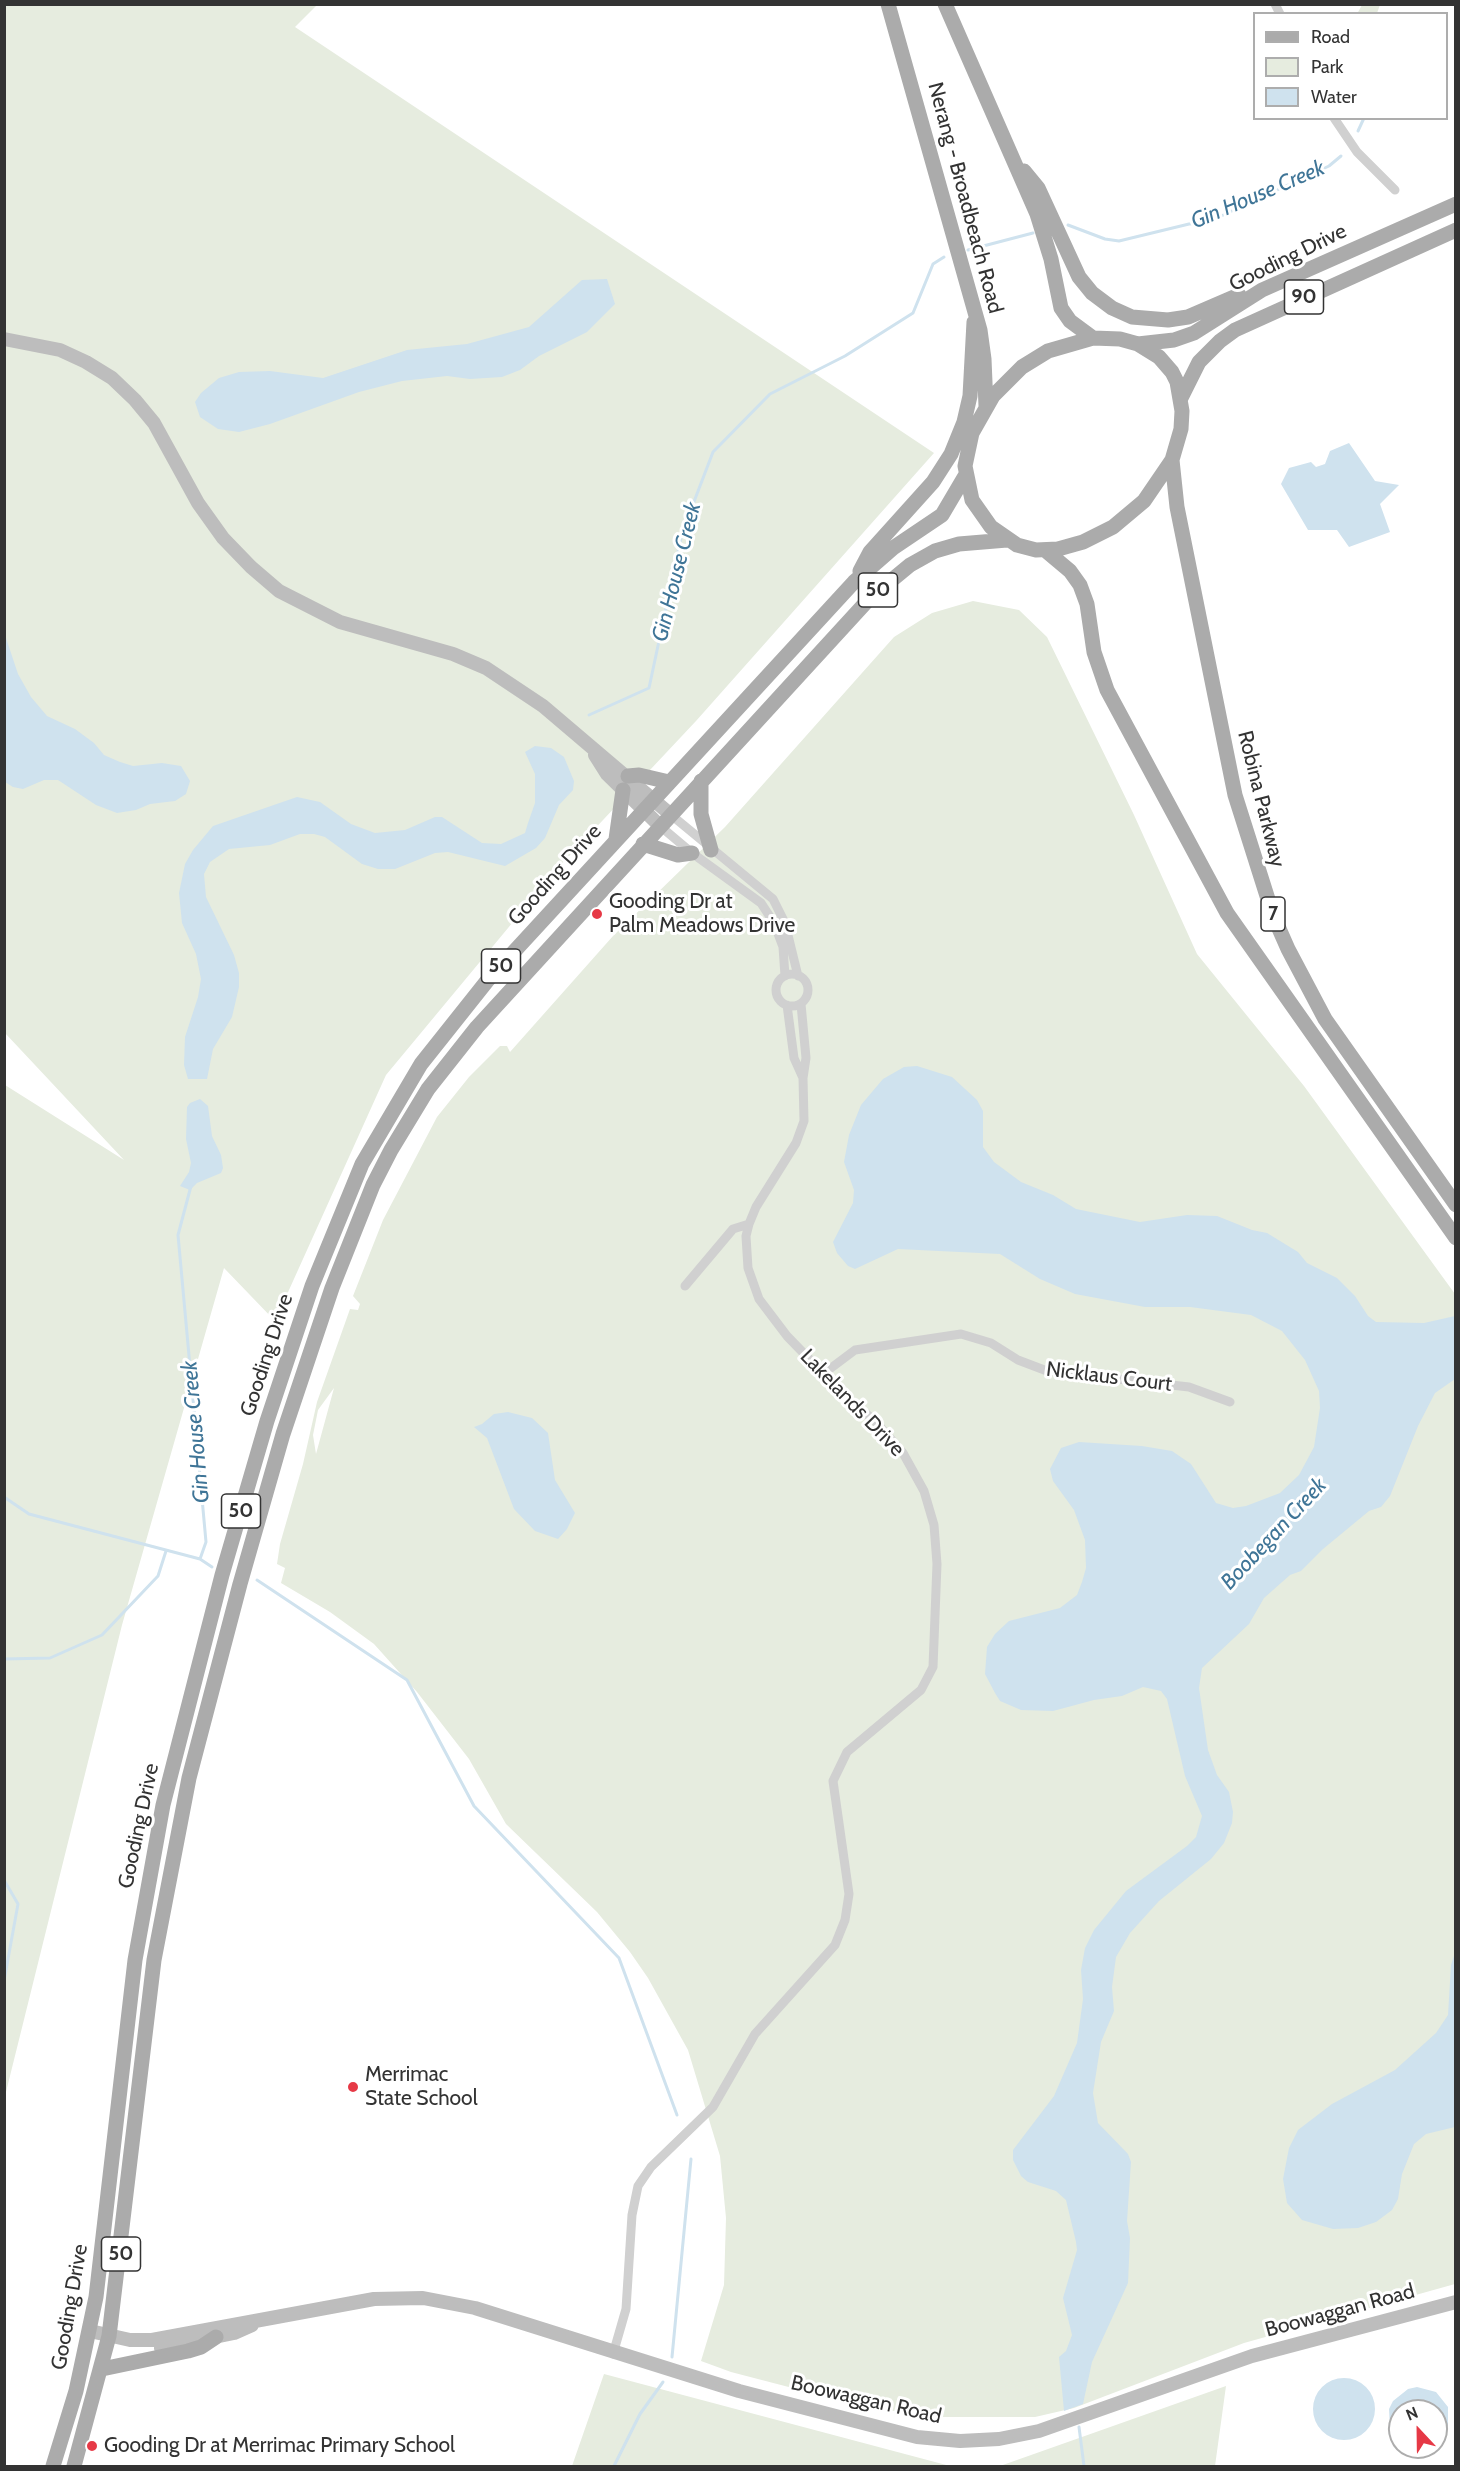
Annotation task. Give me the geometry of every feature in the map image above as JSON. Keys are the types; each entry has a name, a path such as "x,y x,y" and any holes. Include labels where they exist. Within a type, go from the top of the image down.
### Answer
{"main road":[{"name":"Nerang - Broadbeach Road","path":"888,4 975,310 984,359 986,406"},
{"name":"Nerang - Broadbeach Road","path":"945,4 1015,160 1044,231 1061,308 1070,321 1093,338"},
{"name":"90","path":"1015,160 1038,188 1079,277 1092,293 1112,308 1144,319 1179,319 1243,294 1262,290"},
{"name":"Gooding Drive","path":"1138,344 1174,340 1194,333 1262,290 1455,204"},
{"name":"Gooding Drive","path":"1181,398 1199,362 1235,330 1455,230"},
{"path":"854,582 870,552 933,482 951,454 964,422 970,396 975,310"},
{"path":"986,406 1010,377 1034,358 1062,345 1093,338 1120,339 1138,344 1166,364 1177,382 1181,398"},
{"path":"4,339 60,350 112,378 135,400 154,423 198,503 223,538 251,567 279,591 340,622 453,654 486,668 543,706 590,749 607,774 625,783 665,820"},
{"name":"90","path":"986,406 968,444 965,476 977,510 991,527 1007,540 1027,548 1045,550 1083,542 1119,524 1149,495 1172,460 1181,429 1181,398"},
{"name":"Robina Parkway","path":"1172,460 1177,507 1235,795 1269,904 1288,949 1330,1027 1455,1205"},
{"name":"Gooding Drive","path":"53,2466 76,2391 89,2336 135,1960 151,1863 180,1736 222,1575 267,1421 312,1286 362,1164 421,1064 481,989 648,804 854,582 888,552 942,515 965,476"},
{"name":"Gooding Drive","path":"74,2466 108,2341 153,1970 181,1817 240,1584 283,1434 332,1288 373,1185 428,1089 477,1027 870,598 896,575 923,556 946,547 1007,540"},
{"name":"7","path":"1045,550 1070,571 1080,585 1088,604 1094,652 1107,690 1227,913 1455,1238"},
{"path":"625,783 639,775 669,782"},
{"path":"701,781 701,814 711,850"},
{"path":"616,839 625,783"},
{"path":"643,844 678,855 692,853"},
{"name":"Boowaggan Road","path":"108,2341 152,2340 231,2323 262,2321 374,2299 423,2298 475,2308 614,2354 897,2433 937,2440 981,2440 1038,2431 1252,2356 1455,2302"},
{"name":"Boowaggan Road","path":"89,2336 153,2348 234,2333 262,2321"},
{"path":"102,2369 188,2351 201,2347 216,2337"}],"street":[{"path":"1335,120 1357,152 1395,190"},
{"path":"665,820 751,879 772,899 785,923 798,975 808,986 807,996 801,1004 806,1058 803,1078"},
{"path":"665,820 692,853 761,903 774,923 783,947 785,976"},
{"path":"798,975 785,976 778,983 777,992 780,1000 787,1005 801,1004"},
{"path":"787,1005 794,1058 803,1078"},
{"name":"Lakelands Drive","path":"614,2354 626,2309 632,2215 639,2186 651,2167 713,2107 755,2034 835,1945 845,1920 849,1894 833,1781 847,1752 921,1690 933,1666 937,1564 934,1525 924,1491 903,1454 875,1421 823,1374 787,1336 759,1299 748,1268 746,1236 749,1224 756,1207 796,1143 804,1121 803,1078"},
{"path":"685,1286 733,1229 749,1224"},
{"name":"Nicklaus Court","path":"823,1374 855,1350 961,1334 991,1343 1018,1360 1047,1371 1189,1387 1230,1402"}],"green space":[{"path":"5,5 317,5 295,27 934,453 696,721 557,869 386,1075 275,1321 224,1268 122,1625 5,2096 5,1085 124,1160 5,1033"},
{"path":"1362,5 1380,5 1377,12 1358,12"},
{"path":"973,601 1019,610 1047,637 1134,815 1197,954 1304,1086 1455,1294 1455,2284 1244,2343 1074,2408 1035,2417 927,2417 854,2404 731,2372 701,2361 724,2285 726,2218 720,2156 688,2050 648,1978 630,1952 597,1912 506,1824 469,1759 417,1692 374,1644 330,1612 281,1583 285,1568 277,1564 280,1544 303,1464 317,1402 350,1309 358,1310 360,1304 353,1296 383,1220 437,1117 469,1077 500,1046 507,1046 510,1052 613,936 725,827 894,637 932,613","holes":["334,1388 316,1454 313,1435 318,1410"]},
{"path":"604,2374 950,2466 572,2466"},
{"path":"1226,2386 1215,2466 1000,2466"}],"water":[{"path":"607,279 615,304 587,332 539,356 520,370 502,377 470,379 447,376 402,381 359,392 270,424 239,432 218,429 200,417 195,402 201,393 219,378 239,372 270,371 323,378 407,350 467,344 529,327 582,280"},
{"path":"1349,443 1375,481 1399,485 1380,504 1390,532 1349,547 1337,530 1308,530 1281,484 1289,468 1311,462 1316,467 1325,464 1330,451"},
{"path":"5,635 18,674 31,697 47,716 75,729 94,743 104,755 120,762 133,766 162,763 181,766 190,781 186,794 175,801 150,804 136,810 117,813 96,805 58,780 44,780 23,789 5,782"},
{"path":"535,746 551,748 564,757 574,781 573,790 559,805 545,838 536,848 505,866 448,852 435,853 395,869 378,869 362,864 325,837 314,834 300,834 270,845 229,849 210,862 204,874 206,897 234,955 239,973 239,987 232,1017 213,1049 207,1079 188,1079 184,1065 185,1037 198,997 201,979 196,954 182,923 179,893 185,864 193,850 213,826 297,797 320,802 351,824 375,833 405,830 435,817 442,817 482,843 501,844 525,833 535,803 535,774 525,752"},
{"name":"Boobegan Creek","path":"917,1066 952,1077 977,1100 983,1111 983,1147 994,1162 1021,1182 1053,1195 1076,1209 1140,1222 1187,1215 1217,1216 1252,1230 1267,1233 1298,1252 1307,1263 1337,1278 1355,1296 1368,1316 1376,1322 1424,1323 1455,1316 1455,1379 1435,1393 1418,1426 1390,1496 1381,1507 1369,1511 1323,1549 1301,1571 1290,1575 1264,1598 1249,1624 1202,1668 1199,1688 1208,1750 1217,1775 1229,1792 1233,1812 1232,1823 1224,1843 1211,1859 1159,1901 1130,1933 1116,1957 1112,1987 1114,2011 1101,2042 1093,2093 1098,2123 1128,2154 1131,2162 1127,2221 1130,2238 1128,2283 1092,2362 1083,2404 1064,2411 1059,2357 1066,2351 1072,2335 1063,2298 1077,2250 1076,2242 1066,2200 1056,2191 1028,2182 1021,2176 1013,2160 1013,2150 1054,2096 1077,2043 1083,1999 1081,1970 1085,1948 1094,1930 1126,1891 1196,1837 1202,1816 1185,1776 1167,1699 1161,1691 1143,1687 1122,1696 1094,1700 1053,1711 1021,1710 1000,1701 995,1693 985,1674 987,1647 995,1634 1009,1621 1060,1608 1077,1595 1082,1582 1086,1568 1085,1540 1074,1510 1053,1481 1050,1469 1061,1448 1079,1442 1142,1446 1172,1451 1191,1464 1216,1503 1233,1508 1246,1506 1280,1493 1299,1475 1314,1447 1320,1408 1319,1391 1305,1360 1282,1331 1251,1315 1190,1307 1145,1307 1075,1294 1040,1279 1000,1254 898,1249 855,1269 848,1266 837,1253 833,1242 853,1203 854,1190 844,1162 849,1135 861,1105 883,1079 904,1067"},
{"path":"200,1099 208,1106 212,1136 221,1155 223,1168 221,1173 197,1183 190,1190 180,1186 189,1172 191,1163 186,1139 187,1107 190,1103"},
{"path":"508,1412 532,1418 548,1433 555,1480 575,1513 567,1529 558,1539 535,1531 514,1509 487,1438 474,1427 482,1424 494,1414"},
{"path":"1455,1953 1455,2127 1426,2134 1414,2144 1402,2174 1398,2199 1392,2210 1376,2222 1358,2228 1333,2229 1302,2220 1287,2203 1283,2179 1289,2148 1298,2130 1332,2104 1395,2070 1436,2033 1448,2015 1451,1965"},
{"path":"1344,2378 1366,2387 1375,2409 1366,2431 1344,2440 1322,2431 1313,2409 1322,2387"},
{"path":"1417,2387 1436,2392 1442,2399 1396,2399 1408,2389"}],"waterway":[{"name":"Gin House Creek","path":"1358,131 1363,120"},
{"name":"Gin House Creek","path":"1068,225 1105,239 1119,241 1189,224 1206,223 1329,166 1341,156"},
{"name":"Gin House Creek","path":"968,250 1033,233"},
{"name":"Gin House Creek","path":"589,715 649,688 682,533 713,452 770,394 845,356 913,313 933,264 944,257"},
{"name":"Gin House Creek","path":"4,1497 29,1514 200,1559 206,1542 178,1235 191,1186"},
{"path":"4,1659 50,1658 102,1635 158,1576 166,1551"},
{"path":"200,1559 212,1567"},
{"path":"257,1580 407,1680 474,1806 619,1958 677,2115"},
{"path":"4,1880 18,1904 4,1981"},
{"path":"672,2357 691,2159"},
{"path":"614,2466 640,2414 663,2382"},
{"path":"1079,2427 1084,2466"}],"place":[{"name":"Gooding Dr at Palm Meadows Drive","path":"597,914"},
{"name":"Merrimac State School","path":"353,2087"},
{"name":"Gooding Dr at Merrimac Primary School","path":"92,2446"}]}
